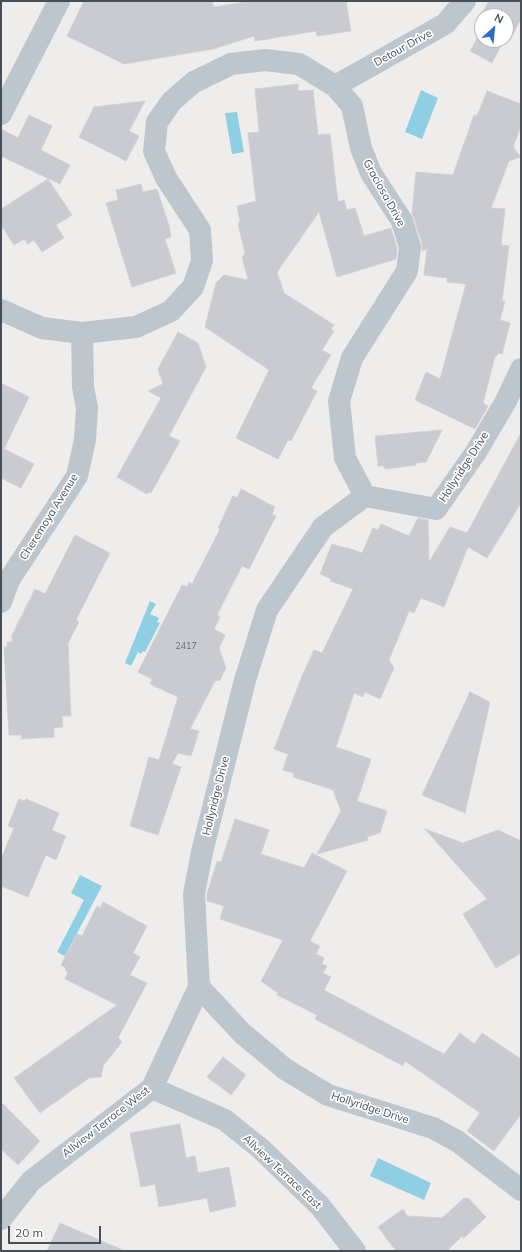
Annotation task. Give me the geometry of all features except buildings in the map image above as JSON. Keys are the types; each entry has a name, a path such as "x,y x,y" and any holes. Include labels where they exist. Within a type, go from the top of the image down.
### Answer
{"street":[{"path":"1,114 59,1"},
{"name":"Detour Drive","path":"335,86 445,24 465,1"},
{"name":"Graciosa Drive","path":"1,310 42,328 82,333 136,327 171,311 193,287 202,262 200,230 166,178 154,151 157,122 172,101 194,82 231,64 265,60 300,64 335,86 352,106 361,148 371,173 402,221 410,247 407,271 352,358 340,401 345,458 365,496"},
{"name":"Cheremoya Avenue","path":"1,602 9,580 77,476 86,440 82,333"},
{"name":"Hollyridge Drive","path":"521,368 506,401 476,452 436,509 365,496 323,527 267,610 245,680 202,852 194,894 198,987 242,1033 285,1069 328,1096 432,1128 457,1141 521,1190"},
{"name":"Allview Terrace West","path":"1,1219 31,1181 152,1088 198,987"},
{"name":"Allview Terrace East","path":"152,1088 225,1120 261,1149 320,1206 355,1251"}],"water":[{"path":"421,90 438,98 422,139 405,132"},
{"path":"237,112 244,152 232,154 225,113"},
{"path":"150,601 156,604 150,614 159,618 157,622 160,623 145,652 143,651 141,654 138,652 131,666 125,663"},
{"path":"80,875 102,886 65,956 57,952 84,900 71,893"},
{"path":"378,1158 431,1183 424,1200 370,1176"}]}
